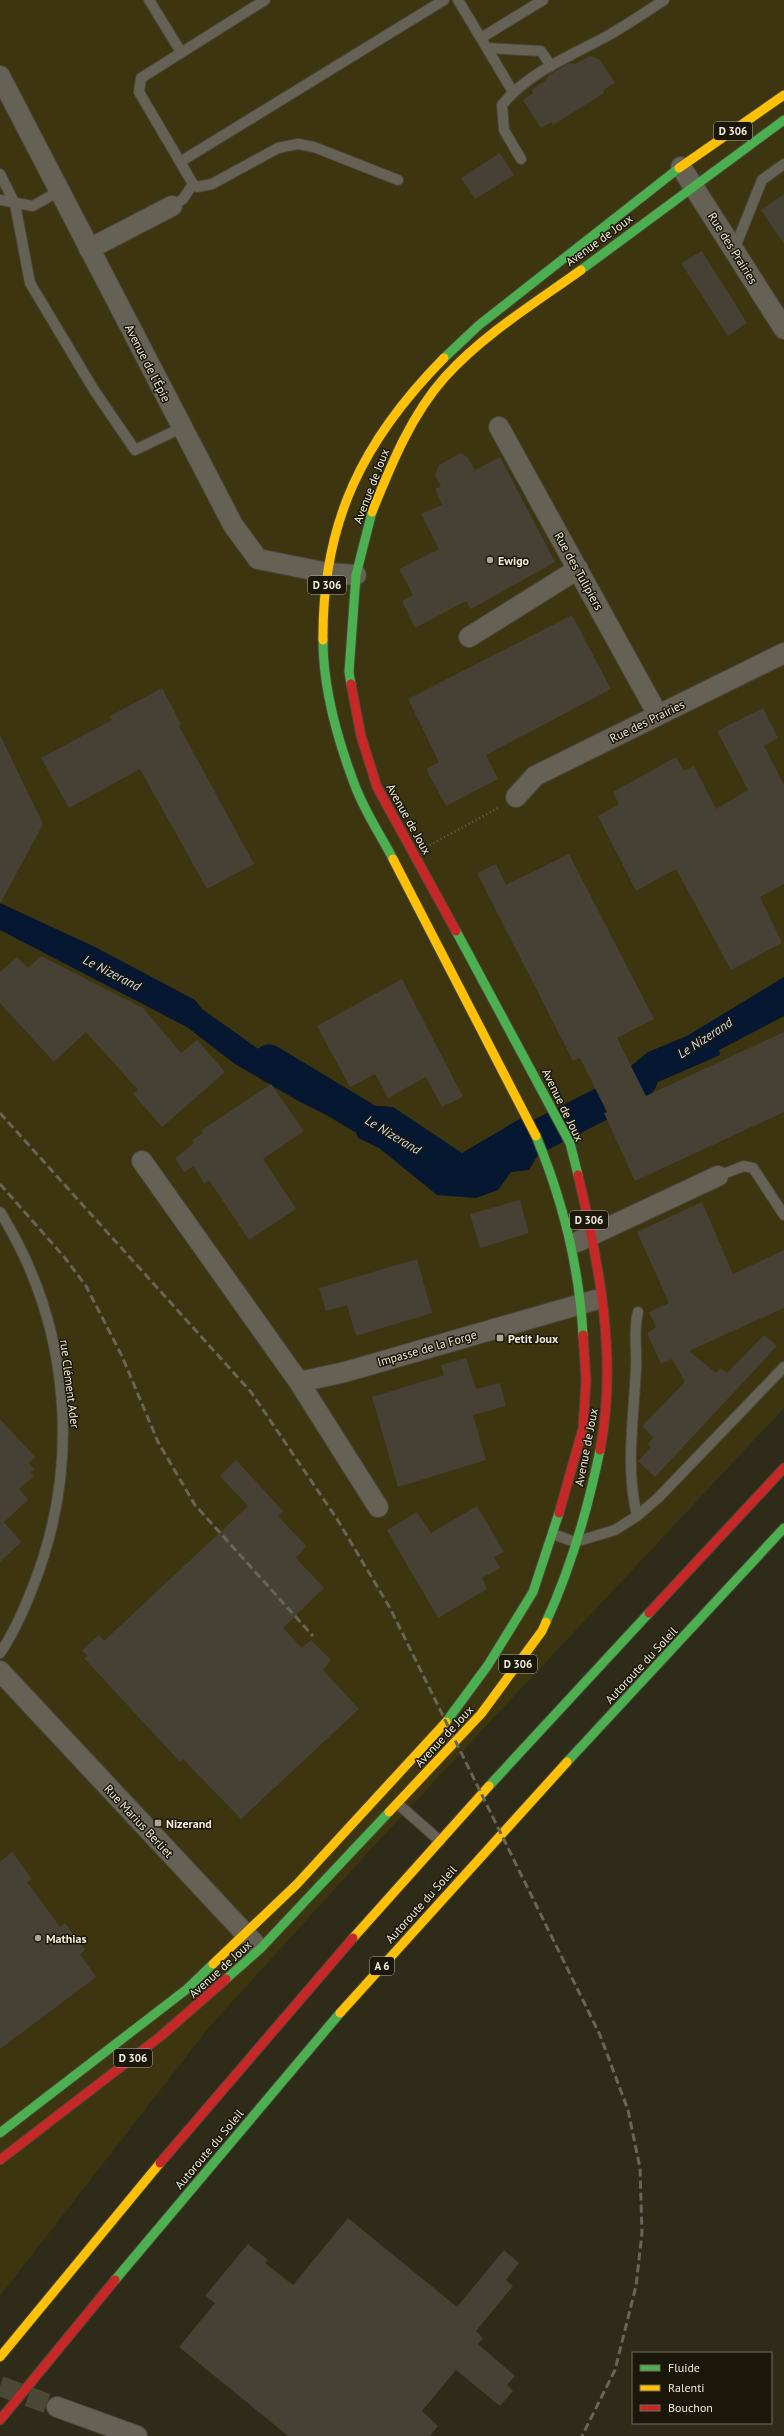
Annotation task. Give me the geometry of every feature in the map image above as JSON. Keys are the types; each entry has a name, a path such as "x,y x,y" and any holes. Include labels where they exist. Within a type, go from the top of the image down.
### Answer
{"main road":[{"name":"Avenue de Joux","path":"0,2134 187,1989 297,1884 442,1727 488,1665 533,1592 553,1534 583,1428 586,1380 581,1304 571,1244 559,1194 544,1156 521,1106 354,784 337,729 323,652 328,573 344,510 362,464 412,393 450,350 478,325 681,167 784,95"},
{"name":"Avenue de Joux","path":"0,2160 161,2036 260,1949 481,1714 542,1631 561,1589 594,1478 605,1426 609,1376 601,1298 592,1236 570,1143 546,1095 377,787 361,736 349,672 356,575 369,519 392,462 412,422 445,377 486,339 784,120"},
{"path":"0,2357 156,2166 349,1942 440,1841 784,1468"},
{"name":"Autoroute du Soleil","path":"0,2420 197,2182 373,1976 481,1855 784,1528"},
{"path":"0,2137 11,2152"}],"street":[{"name":"Avenue de l'Épie","path":"0,76 233,525 258,559 328,573 356,575"},
{"name":"Rue des Prairies","path":"681,167 784,329"},
{"path":"89,249 172,206"},
{"name":"Rue des Tulipiers","path":"500,427 658,715"},
{"path":"469,637 578,569"},
{"name":"Rue des Prairies","path":"516,798 535,776 784,653"},
{"path":"142,1161 299,1382 378,1507"},
{"path":"571,1244 592,1236 718,1176"},
{"name":"Impasse de la Forge","path":"299,1382 345,1372 601,1298"},
{"name":"Rue Marius Berliet","path":"0,1671 245,1935 260,1949"},
{"path":"57,2407 114,2433 137,2436"}],"lane":[{"path":"149,0 181,52"},
{"path":"265,0 141,78 139,92 193,184 197,187 212,184 278,148 298,144 314,147 398,180"},
{"path":"180,162 444,0"},
{"path":"458,0 513,92"},
{"path":"481,38 543,0"},
{"path":"522,159 504,130 502,105 513,92 551,66 609,34 664,0"},
{"path":"487,48 541,51 551,66"},
{"path":"734,250 762,180 784,164"},
{"path":"0,174 15,204 30,283 94,390 135,450 182,428"},
{"path":"172,206 183,199 193,184"},
{"path":"0,200 15,204 33,206 59,191"},
{"path":"718,1176 744,1166 753,1168 784,1215"},
{"name":"rue Clément Ader","path":"0,1212 18,1241 33,1275 50,1327 60,1382 64,1432 63,1463 57,1510 39,1571 14,1633 0,1653"},
{"path":"637,1516 631,1492 630,1462 636,1366 636,1320 638,1312"},
{"path":"553,1534 575,1542 615,1530 637,1516 658,1498 784,1368"},
{"path":"398,1804 440,1841"}],"path":[{"path":"414,854 516,798"}],"shaded area":[{"path":"0,0 784,0 784,1408 372,1848 210,2026 0,2296"}],"water":[{"path":"0,903 95,947 195,1000 202,1009 319,1092 355,1104 393,1107 462,1153 523,1117 542,1148 529,1170 511,1172 498,1190 476,1198 437,1195 379,1148 358,1138 354,1127 340,1117 339,1121 300,1102 235,1064 187,1027 0,930"},
{"path":"784,977 784,1016 719,1050 720,1055 642,1089 631,1066 648,1052 687,1036"}],"building":[{"path":"590,56 600,60 615,83 603,90 604,93 553,125 552,122 541,128 523,100 533,93 532,90 545,81 549,75 569,63 575,64"},
{"path":"500,153 514,175 475,199 461,178"},
{"path":"784,194 784,244 761,210"},
{"path":"702,251 747,323 728,336 681,263"},
{"path":"461,453 468,458 475,470 500,457 555,562 471,609 466,601 415,628 402,601 413,595 399,569 439,549 421,514 442,505 435,489 441,486 435,475 439,465"},
{"path":"572,615 611,689 486,755 498,779 446,806 426,769 439,762 408,699"},
{"path":"162,688 181,724 179,726 254,864 207,889 140,769 69,808 41,758 112,720 110,716"},
{"path":"763,708 778,738 764,746 784,785 784,884 760,897 782,943 731,970 676,869 636,891 598,816 619,804 613,792 676,757 684,771 694,766 716,809 748,790 717,731"},
{"path":"0,735 43,824 0,904"},
{"path":"569,854 654,1019 617,1038 646,1096 784,1032 784,1112 635,1181 604,1113 607,1112 580,1058 573,1061 477,873 496,864 506,885"},
{"path":"41,956 143,1008 181,1053 197,1040 225,1072 162,1127 133,1094 138,1090 86,1032 54,1062 0,1003 0,972 17,957 28,968"},
{"path":"402,979 463,1097 442,1107 426,1077 388,1098 375,1074 350,1087 317,1026"},
{"path":"271,1084 304,1131 263,1159 296,1209 249,1240 209,1180 204,1184 194,1166 184,1172 175,1158 194,1143 192,1140 203,1133 202,1130"},
{"path":"520,1200 529,1233 480,1248 470,1214"},
{"path":"702,1202 733,1274 784,1250 784,1308 689,1351 716,1373 721,1368 727,1373 764,1335 777,1346 655,1477 638,1461 651,1447 647,1444 654,1438 642,1426 685,1382 672,1359 661,1364 647,1333 656,1327 649,1312 669,1303 637,1232"},
{"path":"417,1259 432,1313 356,1336 347,1305 326,1311 319,1288"},
{"path":"466,1358 476,1389 500,1383 506,1406 473,1415 486,1460 398,1487 372,1397 444,1375 441,1365"},
{"path":"0,1419 35,1457 29,1463 34,1469 30,1473 34,1476 19,1489 28,1500 4,1522 21,1542 0,1562"},
{"path":"236,1460 283,1511 278,1516 306,1546 296,1558 324,1588 283,1628 302,1648 311,1640 331,1660 323,1670 359,1709 241,1819 183,1759 180,1762 84,1658 87,1656 82,1650 99,1635 104,1641 248,1506 220,1476"},
{"path":"477,1506 504,1552 494,1557 500,1568 482,1578 487,1589 438,1618 387,1530 417,1512 431,1533"},
{"name":"Mathias","path":"12,1852 32,1879 27,1882 60,1927 65,1923 85,1950 80,1954 96,1977 0,2049 0,1862"},
{"path":"348,2218 457,2307 504,2250 519,2263 506,2280 513,2286 476,2331 483,2338 478,2344 515,2376 507,2385 513,2391 500,2406 456,2370 422,2411 438,2426 430,2436 288,2436 179,2347 215,2303 205,2296 248,2244 268,2260 265,2263 293,2285"}],"waterway":[{"name":"Le Nizerand","path":"269,1061 362,1117"},
{"name":"Le Nizerand","path":"507,1152 613,1098 641,1080"}],"tunnel":[{"path":"0,2386 57,2407"}],"railway":[{"path":"0,1113 251,1392 337,1519 390,1608 600,2035 628,2110 640,2168 642,2233 636,2286 615,2370 582,2436"},
{"path":"0,1184 65,1258 86,1286 122,1356 158,1442 195,1505 313,1636"}],"traffic: fast":[{"path":"581,270 784,120"},
{"path":"444,358 479,325 679,168"},
{"path":"351,684 349,672 356,575 372,512"},
{"path":"323,640 325,676 328,694 342,748 362,802 393,859"},
{"path":"456,931 570,1143 578,1175"},
{"path":"536,1136 546,1160 568,1233 578,1283 583,1335"},
{"path":"546,1622 578,1538 600,1450"},
{"path":"446,1722 488,1665 533,1592 559,1513"},
{"path":"567,1762 784,1528"},
{"path":"489,1786 649,1613"},
{"path":"226,1979 260,1949 389,1812"},
{"path":"0,2133 187,1989 213,1964"},
{"path":"115,2280 340,2013"}],"traffic: slow":[{"path":"679,168 784,95"},
{"path":"372,512 394,459 412,424 433,392 445,377 460,361 493,333 581,270"},
{"path":"323,640 325,597 330,558 339,521 353,486 370,452 391,420 444,358"},
{"path":"393,859 536,1136"},
{"path":"389,1812 481,1714 542,1631 546,1622"},
{"path":"213,1964 297,1884 446,1722"},
{"path":"340,2013 567,1762"},
{"path":"353,1938 489,1786"},
{"path":"0,2357 160,2163"}],"traffic: jam":[{"path":"351,684 361,736 377,787 456,931"},
{"path":"578,1175 593,1242 604,1312 607,1381 605,1416 600,1450"},
{"path":"559,1513 583,1428 586,1380 583,1335"},
{"path":"649,1613 784,1468"},
{"path":"160,2163 353,1938"},
{"path":"0,2160 161,2036 226,1979"},
{"path":"0,2420 115,2280"}],"place":[{"name":"Ewigo","path":"490,560"},
{"name":"Petit Joux","path":"500,1338"},
{"name":"Nizerand","path":"158,1823"},
{"name":"Mathias","path":"38,1938"}]}
